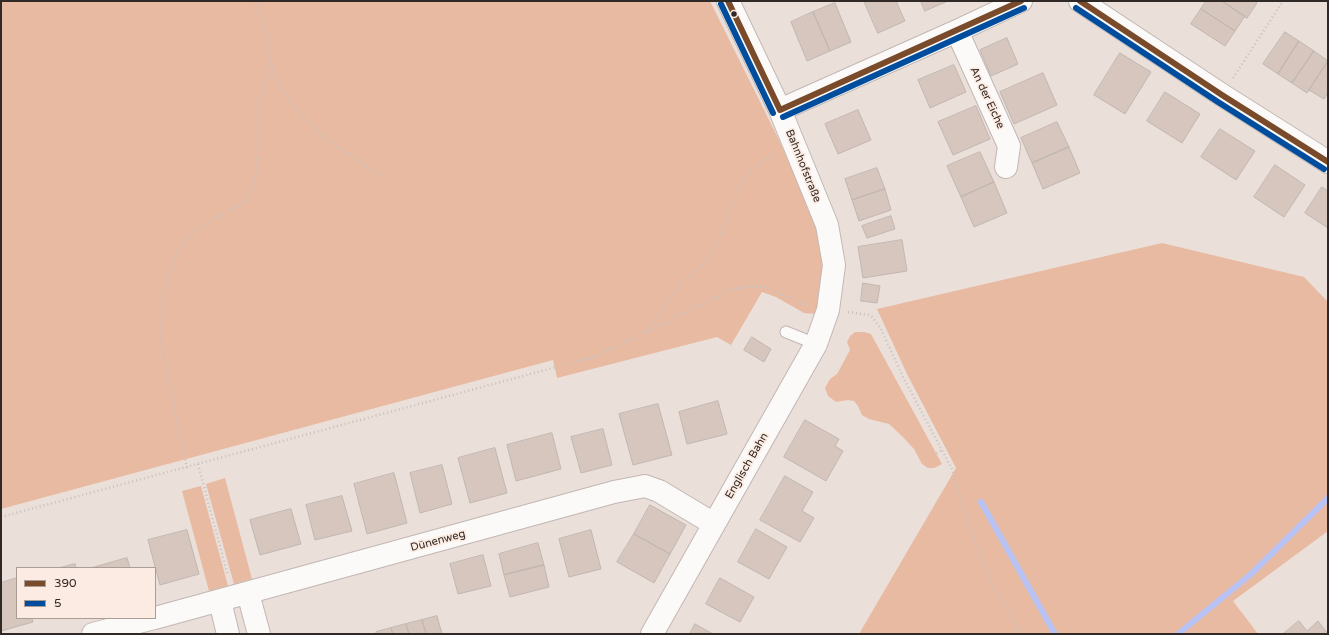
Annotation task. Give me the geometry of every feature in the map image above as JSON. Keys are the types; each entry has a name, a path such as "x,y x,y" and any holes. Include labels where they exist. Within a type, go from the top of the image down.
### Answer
{"street":[{"name":"Bahnhofstraße","path":"728,1 780,110 827,225 834,265 830,301"},
{"path":"780,110 1021,1"},
{"path":"1080,1 1222,95 1328,162"},
{"name":"An der Eiche","path":"957,31 1009,146 1006,167"},
{"name":"Englisch Bahn","path":"652,634 816,344 830,301"},
{"name":"Dünenweg","path":"156,617 614,492 645,486 659,491 714,524"},
{"path":"228,634 234,597"},
{"path":"234,597 259,634"},
{"name":"Dünenweg","path":"93,634 150,619"}],"lane":[{"path":"786,332 816,344"}],"path":[{"path":"256,1 267,37 270,62 281,89 300,114 327,139 380,177"},
{"path":"1222,95 1283,1"},
{"path":"187,468 166,368 160,330 167,279 179,248 199,227 246,202 254,189 259,147 259,105 270,62"},
{"path":"648,332 680,285 714,252 741,183 750,172 792,138"},
{"path":"1,517 187,468 597,356 731,290 750,286 765,287 807,306 830,301 869,315 882,329 903,376 952,469 968,523 995,590 1022,634"},
{"path":"933,455 942,450"},
{"path":"198,464 234,597"},
{"path":"1015,634 1016,625"}],"shaded area":[{"path":"1,1 710,1 779,140 816,225 823,262 821,289 815,314 804,313 776,297 762,292 731,345 717,337 557,378 553,360 1,509"},
{"path":"1162,243 1304,277 1328,302 1328,531 1233,601 1258,634 859,634 956,468 907,374 877,309"},
{"path":"855,332 871,334 942,464 934,468 928,468 922,464 914,449 889,424 869,419 862,415 854,401 848,400 836,402 828,396 825,388 830,379 837,374 850,350 847,342 850,336"},
{"path":"225,478 252,579 234,584 206,484"},
{"path":"201,486 228,586 209,591 182,491"}],"building":[{"path":"864,1 896,1 905,21 878,33"},
{"path":"921,1 948,1 925,11"},
{"path":"1206,1 1222,1 1245,16 1235,31 1201,9"},
{"path":"1222,1 1254,1 1257,3 1247,18"},
{"path":"835,3 851,42 830,51 813,12"},
{"path":"1201,9 1235,31 1225,46 1191,24"},
{"path":"813,12 830,51 807,61 791,22"},
{"path":"1285,32 1299,41 1278,74 1263,64"},
{"path":"1007,38 1018,64 991,76 980,50"},
{"path":"1299,41 1314,51 1292,83 1278,74"},
{"path":"1314,51 1328,61 1307,93 1292,83"},
{"path":"1120,53 1151,72 1125,114 1094,95"},
{"path":"1328,61 1328,93 1324,99 1309,90"},
{"path":"954,65 966,92 930,108 918,80"},
{"path":"1043,73 1057,105 1014,124 1000,92"},
{"path":"1165,92 1200,114 1182,143 1147,121"},
{"path":"976,106 990,139 953,155 938,122"},
{"path":"858,110 871,140 838,154 825,124"},
{"path":"1057,122 1069,147 1032,163 1021,138"},
{"path":"1220,129 1255,151 1236,180 1201,157"},
{"path":"1069,147 1080,173 1043,189 1032,163"},
{"path":"980,152 994,182 961,197 947,166"},
{"path":"1275,165 1305,185 1284,217 1254,197"},
{"path":"877,168 885,189 852,200 845,179"},
{"path":"994,182 1007,213 974,227 961,197"},
{"path":"1322,187 1328,191 1328,228 1305,213"},
{"path":"885,189 891,210 859,221 852,200"},
{"path":"891,216 895,229 867,238 862,226"},
{"path":"902,240 907,271 863,278 858,247"},
{"path":"863,283 880,286 877,303 861,301"},
{"path":"752,337 771,349 764,362 744,350"},
{"path":"718,401 727,434 687,444 679,412"},
{"path":"658,404 672,455 633,465 619,414"},
{"path":"805,420 839,439 835,446 843,451 826,481 784,457"},
{"path":"603,429 612,465 581,473 571,437"},
{"path":"552,433 561,469 516,481 507,445"},
{"path":"495,448 507,493 470,503 458,458"},
{"path":"442,465 452,504 420,513 410,473"},
{"path":"394,473 407,523 367,534 354,484"},
{"path":"785,476 813,492 802,511 814,518 800,542 760,520"},
{"path":"342,496 352,531 315,540 306,505"},
{"path":"650,505 686,525 670,554 634,534"},
{"path":"291,509 301,544 260,555 250,520"},
{"path":"756,529 787,547 769,579 738,562"},
{"path":"187,530 199,574 160,585 148,540"},
{"path":"591,530 601,569 569,577 559,539"},
{"path":"634,534 670,554 654,583 617,562"},
{"path":"538,543 544,565 504,575 499,554"},
{"path":"483,555 491,586 458,594 450,564"},
{"path":"127,558 130,567 95,567"},
{"path":"75,564 76,567 63,567"},
{"path":"544,565 549,587 510,597 504,575"},
{"path":"16,578 16,619 32,619 33,622 1,631 1,583"},
{"path":"720,578 754,597 740,622 706,604"},
{"path":"437,616 442,634 426,634 422,620"},
{"path":"422,620 426,634 409,634 406,624"},
{"path":"1299,621 1307,631 1318,621 1328,634 1283,634"},
{"path":"406,624 409,634 393,634 391,628"},
{"path":"695,624 713,634 690,634"},
{"path":"391,628 393,634 376,634 376,632"}],"waterway":[{"path":"1178,634 1251,574 1328,498"},
{"path":"981,502 1055,634"}],"transit line":[{"name":"390","path":"728,1 780,110"},
{"name":"390","path":"780,110 1021,1"},
{"name":"390","path":"1080,1 1222,95 1328,162"},
{"name":"5","path":"721,4 773,113"},
{"name":"5","path":"783,117 1024,8"},
{"name":"5","path":"1076,8 1218,102 1324,169"}]}
